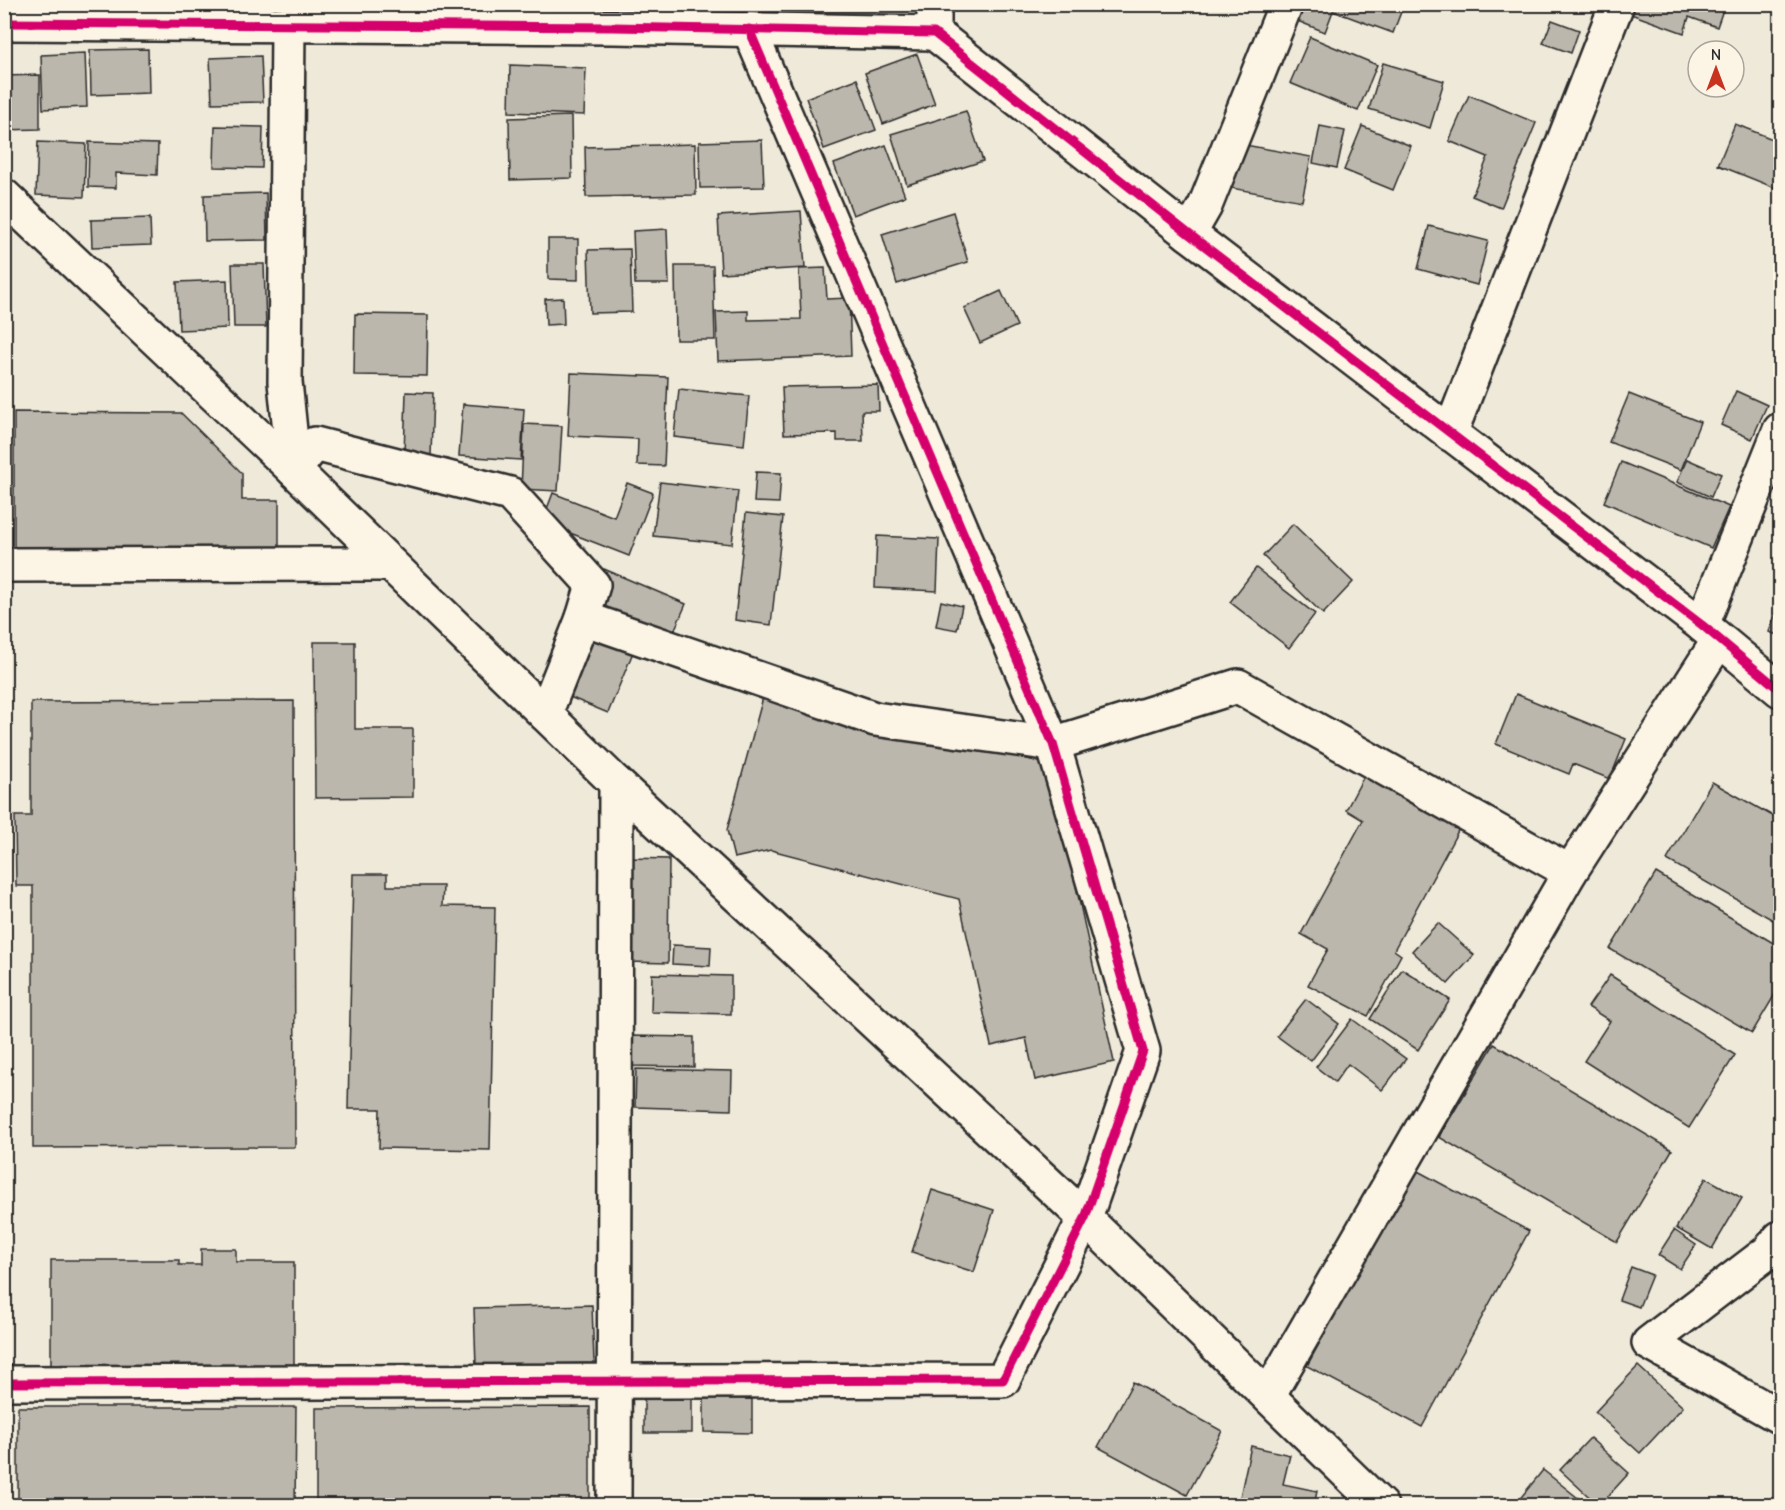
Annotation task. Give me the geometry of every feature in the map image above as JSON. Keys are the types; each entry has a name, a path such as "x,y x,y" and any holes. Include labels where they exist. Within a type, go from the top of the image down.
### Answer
{"street":[{"path":"1189,234 1205,206 1286,4"},
{"path":"1450,434 1617,4"},
{"path":"4,24 288,25 613,16 749,29 934,19 1189,234 1710,633 1780,690"},
{"path":"288,25 285,382 294,470"},
{"path":"4,1383 1003,1380 1085,1218 1143,1051 1053,744 749,29"},
{"path":"4,196 294,470 616,783 1085,1218 1269,1394 1381,1506"},
{"path":"1269,1394 1710,633 1780,430"},
{"path":"294,470 315,444 510,494 593,585 584,618 545,714"},
{"path":"4,565 389,564"},
{"path":"584,618 874,719 1053,744 1238,686 1570,872"},
{"path":"614,1506 616,783"},
{"path":"1780,1238 1768,1252 1648,1343 1780,1417"}],"building":[{"path":"1296,4 1404,4 1393,33 1333,11 1325,32 1290,18"},
{"path":"1631,4 1725,4 1717,27 1689,17 1684,33 1628,13"},
{"path":"1552,20 1579,30 1571,53 1543,43"},
{"path":"1310,37 1377,65 1358,111 1290,83"},
{"path":"148,49 149,93 91,95 90,50"},
{"path":"85,53 87,107 43,109 41,55"},
{"path":"917,54 935,104 883,124 865,73"},
{"path":"261,56 263,102 212,103 210,58"},
{"path":"1383,63 1444,81 1430,128 1369,109"},
{"path":"510,65 586,68 584,115 509,112"},
{"path":"40,75 40,129 4,130 4,76"},
{"path":"857,79 876,130 824,149 806,98"},
{"path":"1469,95 1536,123 1501,208 1472,196 1488,157 1449,141"},
{"path":"966,111 983,161 907,185 891,134"},
{"path":"571,116 572,178 510,180 509,118"},
{"path":"1735,124 1780,142 1780,190 1718,165"},
{"path":"215,126 263,127 262,168 214,167"},
{"path":"1320,126 1345,131 1337,168 1313,163"},
{"path":"1362,126 1411,146 1393,190 1344,170"},
{"path":"762,140 764,187 700,188 699,142"},
{"path":"38,142 86,144 84,197 36,195"},
{"path":"89,142 158,144 157,175 116,173 116,188 88,187"},
{"path":"695,144 696,195 586,197 585,147"},
{"path":"1240,144 1311,157 1302,201 1231,188"},
{"path":"886,145 905,196 853,215 834,164"},
{"path":"266,193 267,240 205,241 204,195"},
{"path":"801,211 805,268 721,273 718,216"},
{"path":"953,212 968,262 897,284 882,234"},
{"path":"150,218 151,245 92,247 91,220"},
{"path":"1429,226 1488,241 1477,285 1418,269"},
{"path":"667,229 669,284 635,284 633,231"},
{"path":"548,239 578,239 578,280 548,279"},
{"path":"630,249 632,312 590,313 588,250"},
{"path":"232,264 264,264 266,327 234,327"},
{"path":"675,266 713,266 715,340 676,340"},
{"path":"825,268 827,299 849,298 851,356 718,361 716,312 748,311 748,320 801,319 799,269"},
{"path":"227,280 228,328 179,330 177,282"},
{"path":"1001,291 1017,326 980,343 964,308"},
{"path":"563,298 564,324 546,325 545,299"},
{"path":"355,314 428,315 427,376 354,375"},
{"path":"571,373 668,377 664,466 637,465 638,439 568,436"},
{"path":"878,385 879,411 862,411 863,441 837,441 837,433 784,434 782,387"},
{"path":"679,389 749,396 744,445 674,437"},
{"path":"1736,391 1767,405 1752,439 1721,425"},
{"path":"406,392 433,393 431,456 404,455"},
{"path":"1629,394 1700,422 1681,470 1609,442"},
{"path":"463,404 524,409 521,460 459,456"},
{"path":"14,412 181,413 242,473 242,500 279,500 279,549 14,549"},
{"path":"524,424 562,426 558,491 521,489"},
{"path":"1687,459 1721,474 1711,497 1677,482"},
{"path":"1621,462 1729,507 1711,548 1604,502"},
{"path":"756,472 781,473 779,503 754,502"},
{"path":"660,482 738,491 732,544 653,536"},
{"path":"627,483 653,493 629,556 542,522 553,493 614,517"},
{"path":"746,513 783,517 771,625 735,620"},
{"path":"1293,524 1353,582 1323,614 1263,556"},
{"path":"877,536 939,539 937,591 875,588"},
{"path":"1256,568 1315,614 1289,648 1230,602"},
{"path":"604,569 686,604 671,638 590,603"},
{"path":"941,601 962,606 957,630 936,626"},
{"path":"1780,601 1780,636 1769,632"},
{"path":"586,630 634,650 608,713 560,693"},
{"path":"314,642 355,642 355,729 413,729 413,797 315,798"},
{"path":"765,690 1050,765 1114,1062 1035,1080 1026,1038 991,1046 959,899 771,850 734,858 727,830"},
{"path":"1516,694 1626,739 1610,779 1573,764 1569,774 1496,744"},
{"path":"294,701 295,1147 33,1148 33,886 16,886 15,816 31,816 31,702"},
{"path":"1364,776 1460,827 1394,950 1401,955 1368,1016 1308,985 1328,949 1301,934 1363,820 1346,810"},
{"path":"1712,782 1780,820 1780,924 1667,860"},
{"path":"628,858 669,859 668,963 627,962"},
{"path":"1656,873 1780,947 1780,986 1752,1033 1610,949"},
{"path":"353,874 387,874 387,886 443,886 442,906 495,907 490,1150 379,1148 380,1109 348,1109"},
{"path":"1438,923 1474,955 1448,984 1412,951"},
{"path":"673,945 711,947 710,966 672,964"},
{"path":"1402,969 1450,1000 1418,1050 1370,1019"},
{"path":"652,974 731,976 731,1014 651,1012"},
{"path":"1610,975 1735,1055 1689,1128 1584,1061 1610,1021 1588,1007"},
{"path":"1306,999 1339,1024 1311,1061 1277,1036"},
{"path":"1352,1019 1406,1059 1382,1090 1348,1064 1335,1082 1316,1067"},
{"path":"629,1036 694,1037 694,1067 628,1066"},
{"path":"1494,1044 1672,1150 1617,1242 1439,1137"},
{"path":"636,1069 732,1071 731,1110 635,1107"},
{"path":"1414,1169 1529,1231 1422,1427 1307,1366"},
{"path":"1706,1178 1742,1198 1712,1249 1676,1228"},
{"path":"932,1190 994,1210 974,1272 912,1252"},
{"path":"1674,1230 1696,1245 1680,1269 1658,1255"},
{"path":"201,1249 236,1249 236,1262 294,1262 294,1370 51,1371 51,1260 179,1260 179,1265 201,1265"},
{"path":"1631,1267 1652,1275 1639,1307 1619,1300"},
{"path":"592,1305 594,1363 476,1366 474,1308"},
{"path":"1638,1366 1683,1407 1640,1453 1595,1412"},
{"path":"1133,1382 1222,1431 1187,1495 1098,1447"},
{"path":"704,1398 752,1399 752,1433 704,1432"},
{"path":"644,1399 692,1399 692,1433 644,1433"},
{"path":"18,1407 296,1407 295,1506 18,1506"},
{"path":"590,1407 590,1506 316,1506 316,1408"},
{"path":"1590,1438 1629,1473 1599,1506 1560,1470"},
{"path":"1251,1446 1290,1455 1283,1484 1317,1491 1314,1506 1238,1506"},
{"path":"1543,1470 1588,1506 1514,1506"}],"cycle path":[{"path":"4,23 613,27 934,33 1189,234 1702,625 1780,690"},
{"path":"4,1383 1003,1380 1085,1218 1143,1051 1053,744 749,29"}]}
